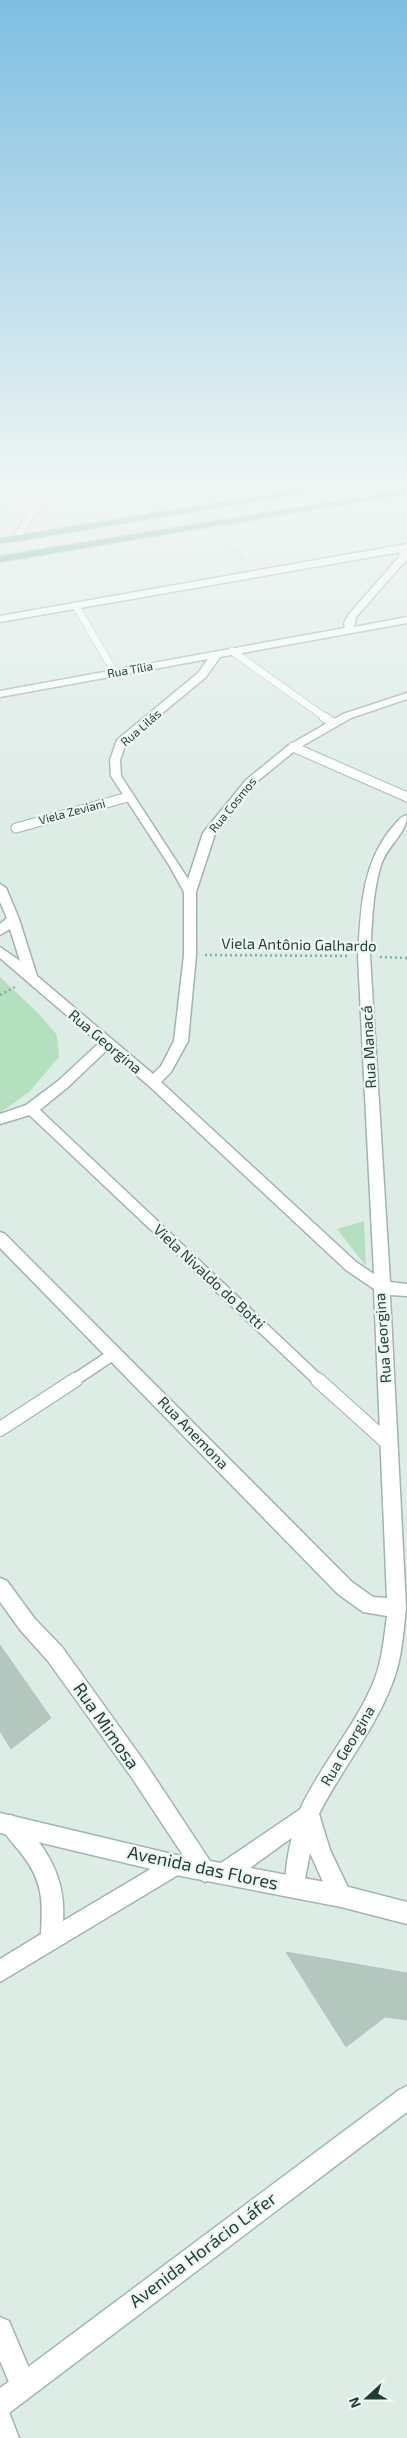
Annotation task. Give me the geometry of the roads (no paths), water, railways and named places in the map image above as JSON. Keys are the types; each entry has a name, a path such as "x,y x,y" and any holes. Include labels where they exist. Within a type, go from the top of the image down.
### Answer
{"street":[{"path":"0,619 115,599"},
{"path":"350,630 349,623 352,616 367,599"},
{"name":"Rua Tília","path":"0,694 407,620"},
{"name":"Rua Lilás","path":"190,892 175,865 128,797 115,772 121,742 202,675 218,654"},
{"name":"Rua Cosmos","path":"153,1082 166,1069 181,1041 190,955 190,892 210,833 250,782 293,747 333,723 370,706 407,696"},
{"name":"Rua Manacá","path":"382,1288 364,956 367,914 376,863 381,852 407,818"},
{"path":"0,888 14,919 30,978"},
{"path":"0,931 14,919"},
{"name":"Rua Georgina","path":"0,951 153,1082 351,1266 368,1280 382,1288 388,1443 402,1609 384,1682 372,1707 324,1783 308,1814 295,1887"},
{"path":"0,1119 31,1109 63,1084 107,1043"},
{"name":"Rua Anemona","path":"0,1238 344,1588 370,1606 402,1609"},
{"path":"382,1288 407,1290"},
{"name":"Rua Mimosa","path":"0,1588 28,1625 55,1654 139,1772 215,1872"},
{"path":"215,1872 308,1814 321,1853 341,1896"},
{"path":"6,1824 30,1847 49,1880 52,1910 51,1940"},
{"name":"Avenida das Flores","path":"6,1824 176,1865 341,1896 407,1913"},
{"path":"0,1971 176,1865"},
{"name":"Avenida Horácio Láfer","path":"0,2404 407,2098"},
{"path":"0,2330 23,2385"},
{"path":"0,2420 6,2438"}],"lane":[{"path":"76,606 115,673"},
{"path":"232,652 333,723"},
{"path":"293,747 407,797"},
{"name":"Viela Zeviani","path":"16,828 128,797"},
{"name":"Viela Nivaldo do Botti","path":"31,1109 338,1399 388,1443"},
{"path":"0,1430 115,1353"}]}
